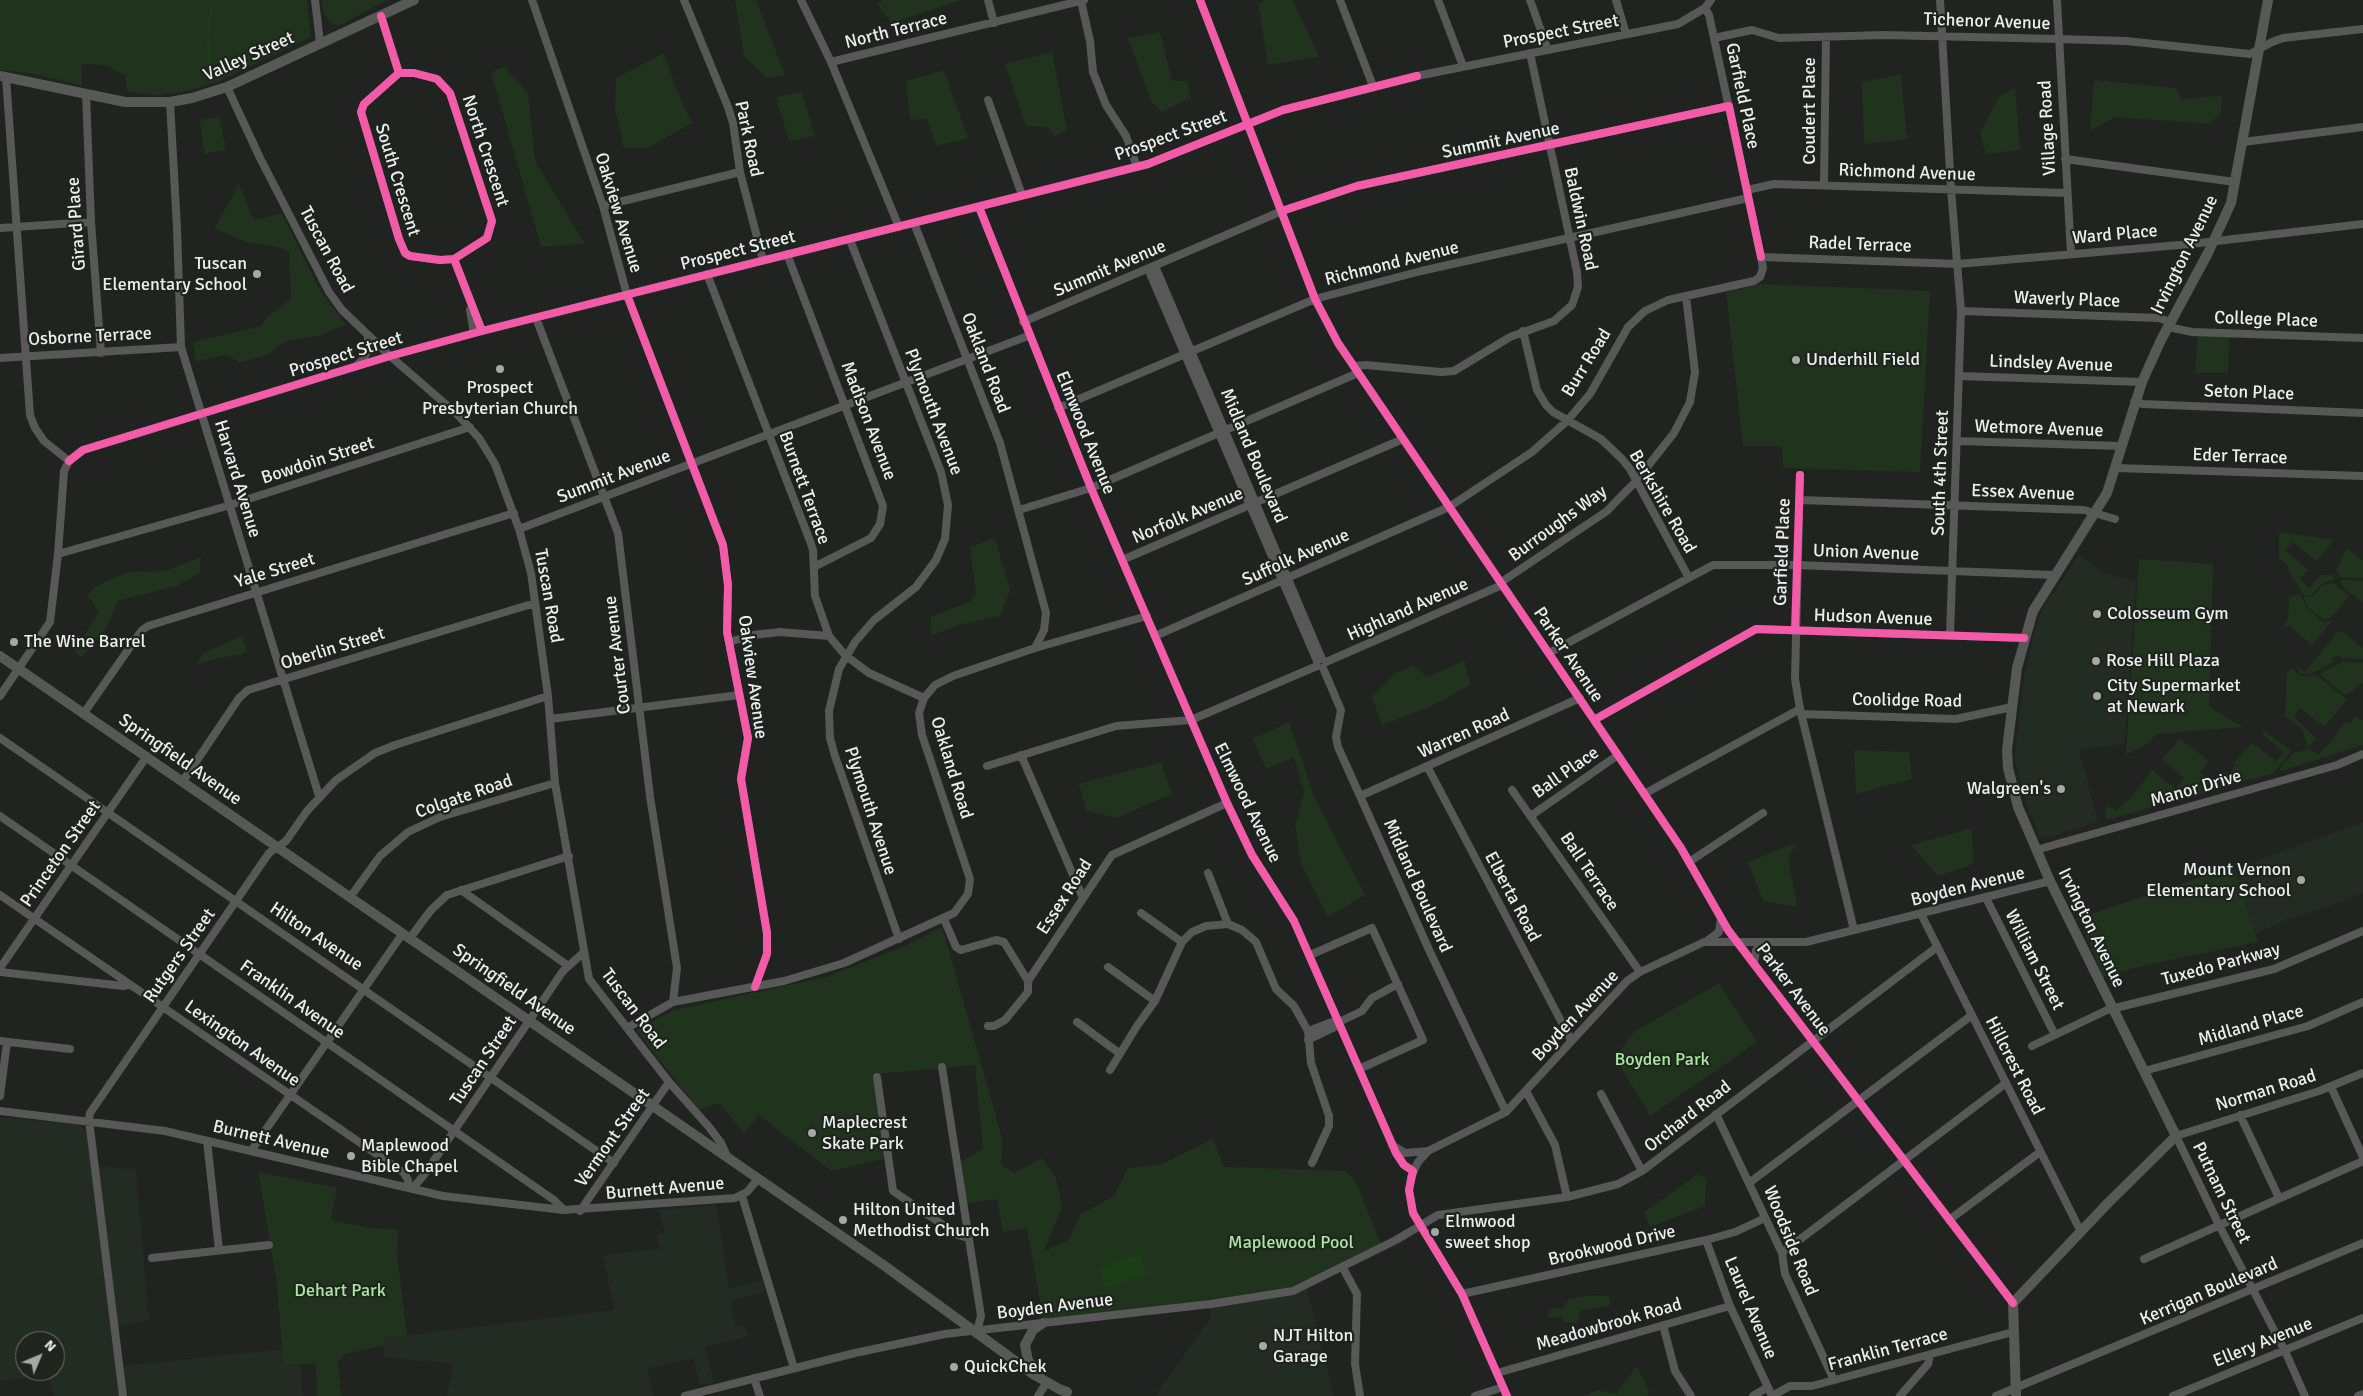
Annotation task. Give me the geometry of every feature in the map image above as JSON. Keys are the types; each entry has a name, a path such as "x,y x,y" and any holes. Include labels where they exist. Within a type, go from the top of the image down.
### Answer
{"main road":[{"name":"Valley Street","path":"3,76 124,102 170,102 192,98 227,87 320,42 414,0"},
{"name":"Irvington Avenue","path":"2176,1136 2036,850 2018,807 2008,768 2007,750 2012,707 2024,638 2038,602 2107,493 2116,468 2134,402 2142,382 2169,325 2214,242 2231,202 2268,0"},
{"name":"Springfield Avenue","path":"0,656 351,896 727,1157 977,1331 1007,1353 1008,1356 1047,1382 1070,1394"},
{"path":"2016,1392 2013,1303 2080,1232 2176,1136"},
{"path":"1036,1369 1028,1361 1025,1346 1029,1334 1043,1324"},
{"name":"Springfield Avenue","path":"1007,1353 1012,1352 1070,1394"}],"street":[{"path":"315,0 320,42"},
{"name":"Oakview Avenue","path":"532,0 603,206 627,295 723,545 728,586 729,642 748,738 741,779 767,933 766,954 755,987"},
{"name":"Park Road","path":"684,0 733,123 740,172 763,260"},
{"path":"801,0 831,62 899,227"},
{"path":"988,0 994,23"},
{"path":"1083,0 1093,72 1106,105 1126,136 1136,167"},
{"name":"North Terrace","path":"831,62 1083,0"},
{"name":"Parker Avenue","path":"1200,0 1249,123 1315,299 1338,342 1644,794 1689,862 1737,942 2013,1303"},
{"path":"1340,0 1373,86"},
{"path":"1438,0 1463,66"},
{"path":"1530,0 1548,50"},
{"path":"1616,0 1626,34"},
{"name":"Prospect Street","path":"69,461 83,450 390,356 478,332 1136,167 1283,110 1373,86 1463,66 1678,24 1705,8 1711,0"},
{"name":"South 4th Street","path":"1940,0 1951,190 1961,311 1956,506 1950,635"},
{"name":"Village Road","path":"2056,0 2064,159 2072,254"},
{"name":"Garfield Place","path":"1705,8 1709,15 1763,268"},
{"path":"381,16 399,73"},
{"path":"2259,50 2283,38 2363,29"},
{"name":"Tichenor Avenue","path":"1714,38 1752,30 1779,38 1884,34 2126,41 2250,54 2259,50"},
{"name":"Coudert Place","path":"1824,185 1826,37"},
{"name":"Baldwin Road","path":"1356,370 1366,365 1441,372 1454,371 1523,331 1554,321 1566,312 1574,301 1578,277 1530,53"},
{"name":"North Crescent","path":"399,73 428,76 442,82 446,87 453,100 492,221 487,238 454,259"},
{"name":"South Crescent","path":"399,73 364,104 362,119 405,253 410,256 440,260 454,259"},
{"path":"0,696 50,622 58,554 64,471 69,461 44,440 35,428 30,415 3,76"},
{"name":"Tuscan Road","path":"227,87 260,158 329,292 342,310 368,336 470,427 495,464 514,513 531,573 548,696 555,783 569,856 583,954 589,979 669,1082 709,1127 721,1143 727,1157"},
{"name":"Girard Place","path":"86,94 91,222 101,353"},
{"path":"988,100 1022,195"},
{"name":"Harvard Avenue","path":"170,102 181,347 319,796"},
{"name":"Summit Avenue","path":"1023,322 1282,211 1357,186 1729,106"},
{"path":"2243,142 2363,127"},
{"path":"2064,159 2236,182"},
{"path":"603,206 740,172"},
{"name":"Richmond Avenue","path":"1058,408 1315,299 1421,271 1570,238 1748,194 1774,184 2067,193"},
{"name":"Elmwood Avenue","path":"978,207 1028,336 1091,488 1227,803 1252,855 1294,921 1310,954 1391,1145 1399,1160 1413,1171"},
{"path":"0,228 91,222"},
{"name":"Oakland Road","path":"628,1028 673,1002 784,981 844,962 944,919 954,913 965,902 970,879 922,735 919,713 924,698 935,685 944,680 1035,648 1044,630 1046,613 1000,443 914,223"},
{"name":"Ward Place","path":"1958,264 2214,242 2363,224"},
{"name":"Plymouth Avenue","path":"850,240 945,483 948,505 946,533 936,560 924,578 908,594 874,620 845,656 831,696 829,711 830,738 873,868 899,939"},
{"name":"Madison Avenue","path":"787,254 881,496 883,506 882,520 876,532 867,541 814,567"},
{"name":"Radel Terrace","path":"1761,257 1958,264"},
{"path":"454,259 468,295 478,332"},
{"name":"Midland Boulevard","path":"1152,267 1222,432 1248,506 1285,579"},
{"name":"Burr Road","path":"1449,507 1532,452 1568,421 1590,394 1632,322 1645,311 1686,296 1754,281 1760,277 1763,268"},
{"name":"Burnett Terrace","path":"707,274 810,541 814,567 815,596 829,636 845,656 881,680 924,698"},
{"name":"Burroughs Way","path":"1501,584 1607,511 1636,481 1669,440 1690,402 1695,372 1686,296"},
{"name":"Waverly Place","path":"1961,311 2159,318 2169,325"},
{"name":"Courter Avenue","path":"536,318 618,533 650,796 677,968 673,1002"},
{"name":"College Place","path":"2169,325 2192,332 2363,338"},
{"name":"Berkshire Road","path":"1523,331 1536,390 1546,405 1609,446 1630,469 1689,578"},
{"path":"355,367 364,358 368,350 368,336"},
{"name":"Summit Avenue","path":"519,529 1028,336"},
{"name":"Osborne Terrace","path":"0,358 181,347"},
{"path":"1019,510 1091,488 1222,432 1356,370"},
{"name":"Lindsley Avenue","path":"1959,376 2142,382"},
{"name":"Seton Place","path":"2134,402 2142,404 2363,413"},
{"name":"Bowdoin Street","path":"58,554 230,505 470,427"},
{"name":"Midland Boulevard","path":"1222,432 1257,502 1285,579 1341,710 1336,742 1506,1112"},
{"name":"Norfolk Avenue","path":"1122,560 1403,440"},
{"name":"Wetmore Avenue","path":"1957,441 2121,446"},
{"name":"Eder Terrace","path":"2116,468 2363,476"},
{"name":"Garfield Place","path":"1800,475 1795,679 1800,711 1854,930"},
{"name":"Essex Avenue","path":"1800,500 2084,510 2095,512"},
{"name":"Suffolk Avenue","path":"1155,636 1449,507"},
{"path":"2095,512 2115,519"},
{"name":"Yale Street","path":"84,713 142,630 148,626 514,513"},
{"name":"Union Avenue","path":"1549,654 1714,565 1797,565 2054,575"},
{"name":"Highland Avenue","path":"987,766 1116,726 1191,720 1501,584"},
{"name":"Oberlin Street","path":"182,781 239,698 248,690 535,603"},
{"path":"1035,648 1147,616"},
{"name":"Hudson Avenue","path":"1594,720 1756,629 2024,638"},
{"path":"729,642 774,632 829,636"},
{"path":"550,719 739,695"},
{"name":"Rutgers Street","path":"89,1120 90,1113 269,853 286,841 319,796 336,780 375,753 395,745 548,696"},
{"name":"Warren Road","path":"1360,796 1580,698"},
{"name":"Coolidge Road","path":"1800,711 1956,719 2012,707"},
{"path":"1644,794 1800,711"},
{"name":"Hilton Avenue","path":"0,738 614,1163"},
{"name":"Manor Drive","path":"2036,850 2337,765 2363,754"},
{"path":"1021,755 1083,898"},
{"name":"Ball Place","path":"1532,815 1618,755"},
{"name":"Princeton Street","path":"0,968 147,756"},
{"name":"Elberta Road","path":"1427,766 1571,1040"},
{"name":"Colgate Road","path":"351,896 380,856 408,832 440,817 555,783"},
{"name":"Ball Terrace","path":"1512,790 1532,815 1640,972"},
{"name":"Essex Road","path":"988,1026 994,1026 1005,1020 1028,992 1028,981 1106,861 1112,856 1227,803"},
{"path":"1689,862 1764,813"},
{"name":"Franklin Avenue","path":"0,816 554,1200 564,1210"},
{"path":"251,1151 363,988 440,900 461,890 569,856"},
{"path":"1208,873 1228,924"},
{"name":"Boyden Avenue","path":"1413,1171 1428,1151 1506,1112 1618,990 1640,972 1704,942 1795,944 2050,881"},
{"path":"461,890 567,965"},
{"name":"Lexington Avenue","path":"0,896 404,1173 410,1188"},
{"name":"William Street","path":"1986,898 2055,1035"},
{"path":"1141,913 1182,942"},
{"name":"Hillcrest Road","path":"1921,914 2080,1232"},
{"path":"1704,942 1719,932 1721,918"},
{"path":"944,919 956,946 961,950 996,940 1004,942 1028,981"},
{"path":"1110,1070 1119,1053 1155,1001 1182,942 1192,932 1206,926 1228,924 1242,930 1256,942 1276,989 1294,1006 1308,1031 1311,1063 1329,1116 1329,1126 1312,1163"},
{"path":"1310,954 1372,928 1423,1040 1359,1069"},
{"name":"Tuxedo Parkway","path":"2032,1046 2113,1009 2274,969 2363,930"},
{"path":"1754,964 1756,950 1765,943"},
{"name":"Orchard Road","path":"1418,1225 1438,1215 1567,1197 1618,1184 1642,1171 1937,946"},
{"name":"Tuscan Street","path":"410,1188 424,1176 567,965 583,954"},
{"path":"1108,967 1155,1001"},
{"path":"0,972 123,986 129,985"},
{"path":"1308,1031 1332,1022 1339,1022 1362,1011 1372,998 1398,984"},
{"name":"Midland Place","path":"2144,1071 2308,1026 2363,1002"},
{"path":"1750,1183 1972,1015"},
{"path":"1077,1022 1119,1053"},
{"path":"1308,1040 1335,1027 1339,1022"},
{"path":"0,1096 3,1042 70,1049"},
{"path":"942,1067 981,1316 977,1331"},
{"name":"Norman Road","path":"2176,1136 2331,1086 2363,1073"},
{"path":"877,1077 893,1191 958,1235 968,1238"},
{"name":"Vermont Street","path":"580,1211 669,1082"},
{"path":"1782,1253 2006,1083"},
{"path":"2331,1086 2363,1157"},
{"path":"1526,1091 1555,1145 1567,1197"},
{"path":"1601,1094 1642,1171"},
{"name":"Burnett Avenue","path":"0,1111 89,1120 165,1131 443,1196 564,1210 580,1211 705,1201 742,1196"},
{"name":"Woodside Road","path":"1716,1114 1782,1253 1785,1274 1834,1380"},
{"path":"2240,1115 2280,1198"},
{"path":"89,1120 123,1396"},
{"name":"Putnam Street","path":"2176,1136 2252,1291 2285,1351 2305,1396"},
{"path":"207,1141 219,1250"},
{"path":"1391,1145 1404,1153 1428,1151"},
{"path":"1949,1220 2040,1152"},
{"path":"2144,1259 2220,1227 2363,1161"},
{"path":"1413,1171 1409,1190 1410,1202 1418,1225 1462,1294 1507,1396"},
{"path":"758,1179 742,1196 794,1368"},
{"name":"Brookwood Drive","path":"1462,1294 1706,1240 1735,1232 1765,1218"},
{"name":"Boyden Avenue","path":"690,1395 902,1343 977,1331 1213,1304 1293,1291 1401,1238 1418,1225"},
{"name":"Laurel Avenue","path":"1706,1240 1730,1306 1772,1396"},
{"name":"Kerrigan Boulevard","path":"1996,1396 2016,1392 2363,1243"},
{"path":"152,1258 269,1245"},
{"path":"1343,1268 1357,1294 1355,1364 1360,1396"},
{"name":"Meadowbrook Road","path":"1497,1373 1730,1306"},
{"name":"Ellery Avenue","path":"2174,1396 2363,1318"},
{"path":"1663,1325 1675,1371 1691,1396"},
{"name":"Franklin Terrace","path":"1772,1396 1790,1386 1812,1386 2013,1332"},
{"path":"1900,1396 1928,1364 1930,1355"},
{"path":"754,1378 760,1396"},
{"path":"1038,1396 1047,1382"},
{"path":"1474,1396 1503,1386"},
{"path":"1753,1396 1768,1387"},
{"path":"2358,1396 2363,1394"}],"shaded area":[{"path":"2079,555 2103,573 2136,581 2125,744 2079,749 2098,822 2047,838 2039,836 2029,811 2015,761 2015,752 2025,671 2034,632 2042,610"},
{"name":"Mount Vernon Elementary School","path":"2363,822 2363,893 2325,908 2290,918 2255,934 2236,868"},
{"path":"0,1117 78,1125 86,1130 91,1166 136,1169 149,1321 115,1326 120,1366 284,1349 284,1366 300,1365 303,1396 54,1396 49,1381 65,1381 65,1331 15,1331 15,1379 0,1381"},
{"path":"716,1205 729,1288 762,1281 765,1292 730,1301 735,1326 744,1325 748,1337 705,1347 714,1382 700,1385 693,1358 647,1369 654,1396 447,1396 453,1364 384,1357 384,1338 614,1310 603,1255 659,1249 657,1235 665,1233 659,1210"},
{"path":"1138,1251 1147,1273 1106,1288 1098,1269 1135,1255"},
{"name":"NJT Hilton Garage","path":"1306,1285 1334,1396 1155,1396 1210,1319 1209,1302"}],"green space":[{"path":"0,0 307,0 311,37 222,80 188,91 156,95 127,91 126,76 108,66 81,65 82,85 28,73 0,70"},
{"path":"322,0 386,0 339,26 330,22 323,12"},
{"path":"735,0 756,0 785,75 767,78 744,56"},
{"path":"884,0 962,0 891,23 877,3"},
{"path":"1266,0 1293,0 1319,57 1268,65 1258,4"},
{"path":"1160,32 1172,81 1187,81 1191,98 1161,112 1151,101 1128,38"},
{"path":"1052,52 1067,129 1054,137 1048,127 1026,126 1005,64"},
{"path":"664,53 677,91 692,123 648,148 624,148 615,109 616,78"},
{"path":"505,67 528,93 535,161 585,244 541,247 491,72"},
{"path":"944,70 968,138 936,146 927,119 910,120 906,81"},
{"path":"1901,74 1907,139 1864,144 1862,82"},
{"path":"2094,80 2176,88 2181,100 2222,95 2221,113 2209,124 2115,117 2090,131"},
{"path":"2015,87 2020,150 1986,154 1980,133 1998,98"},
{"path":"802,92 815,136 789,141 776,97"},
{"path":"219,116 226,150 204,154 200,120"},
{"path":"239,184 254,220 282,213 319,289 346,325 318,336 286,341 267,355 239,363 227,354 196,362 193,342 261,326 267,317 291,299 289,252 279,247 249,243 214,229"},
{"path":"1762,284 1930,291 1920,472 1783,468 1782,446 1743,446 1726,292"},
{"path":"2198,336 2229,336 2228,373 2195,373"},
{"path":"2279,532 2334,540 2317,561 2292,542 2286,551 2308,570 2300,579 2309,588 2321,575 2333,575 2335,579 2322,584 2312,595 2304,595 2290,574 2287,564 2279,559"},
{"path":"995,538 1010,590 1000,616 960,625 932,635 930,617 970,602 976,593 970,547"},
{"path":"2347,548 2363,561 2363,578 2340,577 2336,570"},
{"path":"201,557 200,572 177,586 118,601 107,626 82,658 74,651 99,612 87,595 95,587 127,572 165,571"},
{"path":"2139,559 2213,564 2209,707 2243,727 2156,734 2150,742 2126,755"},
{"path":"2340,580 2363,581 2363,603 2344,588"},
{"path":"2333,583 2349,596 2334,615 2325,620 2307,607 2304,597 2314,596 2322,586"},
{"path":"2300,594 2306,607 2323,622 2333,620 2312,645 2288,625 2282,630 2288,619 2289,597"},
{"path":"2339,630 2363,648 2363,659 2341,658 2339,655 2332,658 2333,662 2309,675 2299,673 2296,665 2305,672"},
{"path":"242,636 247,652 197,664 202,654"},
{"path":"1464,661 1471,685 1429,707 1382,725 1372,697 1395,674 1413,665 1427,677"},
{"path":"2343,662 2363,663 2363,682 2348,694 2344,694 2319,674"},
{"path":"2293,669 2304,677 2316,675 2347,700 2324,727 2300,708 2294,717 2316,738 2308,748 2302,729 2285,716 2287,671"},
{"path":"2356,716 2363,721 2363,745 2281,771 2280,769 2293,753 2309,749 2318,755 2335,738 2334,736 2345,722 2349,724"},
{"path":"1289,722 1315,798 1365,895 1328,917 1301,863 1295,825 1304,792 1294,757 1266,769 1253,739"},
{"path":"2265,731 2291,751 2274,773 2212,790 2209,789 2208,792 2106,820 2105,813 2108,805 2116,811 2126,801 2128,802 2152,770 2176,789 2184,778 2162,759 2180,739 2209,761 2200,773 2217,785 2227,772 2230,773 2235,766 2233,764 2252,743 2276,761 2283,752 2261,733"},
{"path":"1854,750 1909,752 1912,779 1856,794"},
{"path":"1161,762 1172,794 1116,818 1086,810 1079,784"},
{"path":"1972,828 1973,864 1938,876 1911,845"},
{"path":"1796,843 1788,860 1798,907 1763,901 1748,862"},
{"path":"2234,866 2258,942 2142,966 2103,977 2079,918"},
{"name":"Maplewood Pool","path":"942,927 1003,1141 1001,1164 1014,1173 1042,1158 1056,1178 1062,1208 1043,1252 1069,1240 1081,1214 1114,1196 1128,1168 1162,1164 1213,1139 1224,1167 1345,1171 1355,1180 1383,1249 1306,1285 1209,1302 1044,1324 1027,1228 1003,1232 997,1199 964,1204 957,1164 983,1149 975,1065 876,1074 889,1158 831,1171 759,1115 744,1133 719,1103 699,1110 636,1030 674,1010 826,977 907,945"},
{"name":"Boyden Park","path":"1719,983 1757,1042 1650,1116 1615,1058 1635,1031"},
{"name":"Dehart Park","path":"258,1172 337,1188 331,1220 370,1228 398,1229 397,1255 407,1335 384,1338 385,1345 345,1354 338,1363 341,1396 317,1396 316,1363 284,1366 276,1278"},
{"path":"1698,1174 1706,1179 1705,1206 1650,1227 1644,1212"},
{"path":"1590,1295 1609,1296 1610,1306 1581,1310 1578,1323 1564,1322 1561,1316 1548,1318 1551,1308 1564,1308 1568,1300"},
{"path":"1637,1366 1649,1391 1647,1396 1585,1396 1598,1390 1616,1394"}],"waterway":[{"path":"209,71 208,33 211,9 216,0"}],"cycle path":[{"path":"1200,0 1315,299 1338,343 1681,848 1728,930 2013,1303"},
{"path":"381,16 399,73 414,73 437,79 450,93 492,221 487,238 454,259"},
{"path":"399,73 364,104 361,112 399,239 405,253 410,256 440,260 454,259 482,331"},
{"path":"69,461 83,450 390,356 482,331 1148,164 1283,110 1417,76"},
{"path":"1282,211 1357,186 1729,106 1761,257"},
{"path":"979,207 1091,488 1227,803 1252,855 1294,921 1396,1153 1404,1165 1413,1171 1409,1190 1413,1213 1462,1294 1507,1396"},
{"path":"627,295 723,545 728,585 727,632 748,738 741,779 767,933 767,954 755,987"},
{"path":"1795,630 1800,475"},
{"path":"1594,720 1756,629 2024,638"}],"place":[{"name":"Tuscan Elementary School","path":"257,274"},
{"name":"Underhill Field","path":"1796,360"},
{"name":"Prospect Presbyterian Church","path":"500,369"},
{"name":"Colosseum Gym","path":"2097,614"},
{"name":"The Wine Barrel","path":"14,642"},
{"name":"Rose Hill Plaza","path":"2096,661"},
{"name":"City Supermarket at Newark","path":"2097,696"},
{"name":"Walgreen's","path":"2061,789"},
{"name":"Mount Vernon Elementary School","path":"2301,880"},
{"name":"Maplecrest Skate Park","path":"812,1133"},
{"name":"Maplewood Bible Chapel","path":"351,1156"},
{"name":"Hilton United Methodist Church","path":"843,1220"},
{"name":"Elmwood sweet shop","path":"1435,1232"},
{"name":"NJT Hilton Garage","path":"1263,1346"},
{"name":"QuickChek","path":"954,1367"}]}
